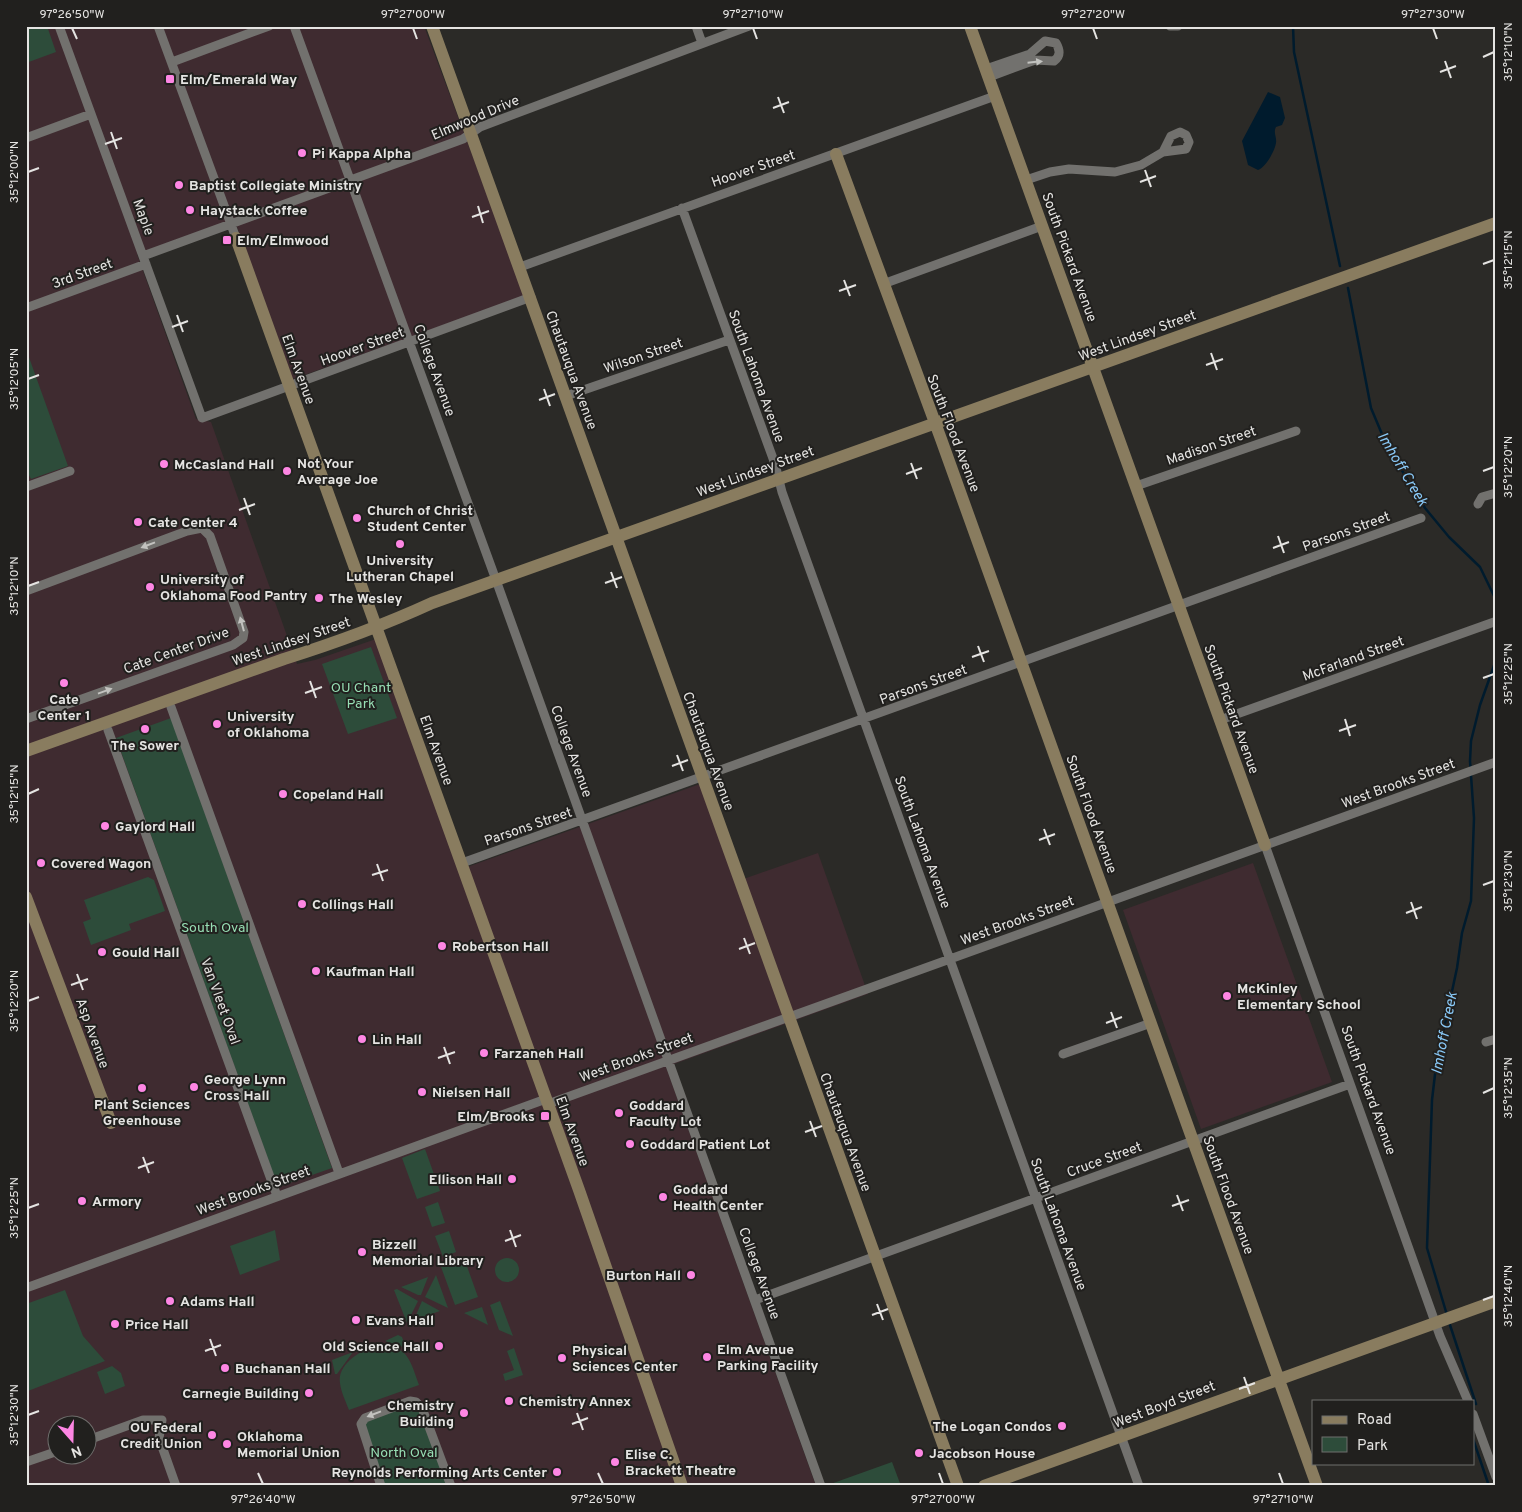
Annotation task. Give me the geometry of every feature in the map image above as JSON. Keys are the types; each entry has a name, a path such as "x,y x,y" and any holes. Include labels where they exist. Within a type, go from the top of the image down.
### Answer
{"street":[{"name":"Maple","path":"59,26 202,418"},
{"name":"Elm Avenue","path":"158,26 462,863 682,1486"},
{"path":"172,62 269,26"},
{"name":"College Avenue","path":"294,26 410,342 822,1486"},
{"name":"Chautauqua Avenue","path":"432,26 958,1486"},
{"path":"696,26 702,43"},
{"name":"Elmwood Drive","path":"212,231 463,138 480,127 749,26"},
{"name":"South Pickard Avenue","path":"970,26 1180,606 1350,1084 1468,1400"},
{"path":"1170,26 1178,26"},
{"path":"1044,41 1054,42 1059,49 1058,57 1054,62 1035,60 988,73 1030,54 1044,41"},
{"name":"Hoover Street","path":"520,267 995,96"},
{"path":"26,138 91,114"},
{"path":"1026,180 1050,172 1069,170 1115,172 1141,165 1163,152"},
{"name":"South Flood Avenue","path":"836,154 1022,662 1317,1486"},
{"name":"South Lahoma Avenue","path":"682,208 1139,1486"},
{"name":"West Lindsey Street","path":"26,751 377,627 432,603 617,536 1496,223"},
{"path":"883,284 1042,226"},
{"name":"3rd Street","path":"26,308 212,231"},
{"name":"Hoover Street","path":"202,418 531,297"},
{"name":"Wilson Street","path":"566,396 729,340"},
{"name":"Madison Street","path":"1136,486 1296,430"},
{"path":"26,487 70,471"},
{"path":"1478,504 1482,497 1496,493"},
{"name":"Parsons Street","path":"462,863 1421,518"},
{"name":"Cate Center Drive","path":"26,591 187,531 202,528 210,536 244,632 243,638 233,645 26,719"},
{"name":"McFarland Street","path":"1220,720 1494,622"},
{"path":"171,707 339,1173"},
{"name":"Van Vleet Oval","path":"108,730 277,1196"},
{"name":"West Brooks Street","path":"26,1288 339,1173 668,1060 1492,764"},
{"name":"Asp Avenue","path":"26,897 112,1123"},
{"path":"1063,1054 1151,1023"},
{"path":"1486,1042 1496,1039"},
{"name":"Cruce Street","path":"754,1300 1350,1084"},
{"name":"West Boyd Street","path":"984,1486 1496,1300"},
{"path":"381,1486 361,1424 365,1418 410,1401 416,1402 422,1408 451,1486"},
{"path":"1474,1417 1496,1477"},
{"path":"98,1436 143,1420 162,1420 159,1438 176,1486"},
{"path":"26,1462 48,1454"}],"shaded area":[{"name":"University of Oklahoma","path":"26,26 424,26 525,296 293,379 234,219 137,254 196,419 211,422 297,664 315,660 376,639 459,870 700,784 735,882 818,853 868,994 666,1067 816,1486 26,1486"},
{"name":"McKinley Elementary School","path":"1253,863 1332,1082 1201,1129 1123,910"}],"green space":[{"path":"32,26 47,26 56,52 26,63 26,32"},
{"path":"26,349 68,466 31,479 26,469"},
{"name":"OU Chant Park","path":"371,647 397,718 348,734 322,664"},
{"name":"South Oval","path":"171,718 332,1168 278,1187 116,738"},
{"path":"148,877 154,880 165,911 129,924 131,930 91,945 83,922 91,919 84,900"},
{"path":"425,1149 440,1191 417,1199 402,1158"},
{"path":"438,1202 445,1223 432,1227 425,1207"},
{"path":"275,1230 280,1260 240,1275 230,1246"},
{"path":"449,1231 456,1252 443,1257 435,1236"},
{"path":"464,1258 478,1297 455,1305 441,1267"},
{"path":"507,1258 516,1261 519,1270 516,1279 507,1282 498,1279 495,1270 498,1261"},
{"path":"436,1275 448,1308 425,1297"},
{"path":"428,1277 421,1295 401,1287"},
{"path":"397,1289 418,1301 407,1323 394,1290"},
{"path":"65,1290 83,1336 105,1361 28,1391 26,1304"},
{"path":"422,1301 440,1311 414,1320"},
{"path":"500,1301 513,1336 499,1330 490,1305"},
{"path":"482,1307 488,1325 464,1313"},
{"path":"398,1335 402,1337 406,1348 385,1341"},
{"name":"North Oval","path":"376,1346 395,1348 406,1355 419,1385 349,1410 340,1383 342,1370 357,1354"},
{"path":"514,1348 523,1375 505,1381 503,1374 514,1370 507,1351"},
{"path":"353,1352 337,1374 335,1374 332,1360"},
{"path":"112,1366 121,1373 125,1386 105,1394 97,1372"},
{"name":"North Oval","path":"416,1402 451,1486 381,1486 363,1421"},
{"path":"892,1462 901,1486 825,1486"}],"water":[{"path":"1268,92 1280,97 1285,118 1282,125 1275,129 1276,143 1272,155 1267,163 1258,170 1248,165 1242,141"}],"waterway":[{"name":"Imhoff Creek","path":"1293,26 1294,52 1340,266"},
{"name":"Imhoff Creek","path":"1348,288 1371,408 1387,446 1425,508 1449,537 1480,567 1496,600"},
{"name":"Imhoff Creek","path":"1447,1315 1427,1248 1432,1100 1436,1066 1457,968 1462,933 1471,901 1474,818 1470,761 1471,741 1480,705 1496,660"},
{"name":"Imhoff Creek","path":"1449,1322 1476,1404"},
{"name":"Imhoff Creek","path":"1474,1442 1489,1486"}],"place":[{"name":"Elm/Emerald Way","path":"170,79"},
{"name":"Pi Kappa Alpha","path":"302,153"},
{"name":"Baptist Collegiate Ministry","path":"179,185"},
{"name":"Haystack Coffee","path":"190,210"},
{"name":"Elm/Elmwood","path":"227,240"},
{"name":"McCasland Hall","path":"164,464"},
{"name":"Not Your Average Joe","path":"287,471"},
{"name":"Church of Christ Student Center","path":"357,518"},
{"name":"Cate Center 4","path":"138,522"},
{"name":"University Lutheran Chapel","path":"400,544"},
{"name":"University of Oklahoma Food Pantry","path":"150,587"},
{"name":"The Wesley","path":"319,598"},
{"name":"Cate Center 1","path":"64,683"},
{"name":"University of Oklahoma","path":"217,724"},
{"name":"The Sower","path":"145,729"},
{"name":"Copeland Hall","path":"283,794"},
{"name":"Gaylord Hall","path":"105,826"},
{"name":"Covered Wagon","path":"41,863"},
{"name":"Collings Hall","path":"302,904"},
{"name":"Robertson Hall","path":"442,946"},
{"name":"Gould Hall","path":"102,952"},
{"name":"Kaufman Hall","path":"316,971"},
{"name":"McKinley Elementary School","path":"1227,996"},
{"name":"Lin Hall","path":"362,1039"},
{"name":"Farzaneh Hall","path":"484,1053"},
{"name":"George Lynn Cross Hall","path":"194,1087"},
{"name":"Plant Sciences Greenhouse","path":"142,1088"},
{"name":"Nielsen Hall","path":"422,1092"},
{"name":"Goddard Faculty Lot","path":"619,1113"},
{"name":"Elm/Brooks","path":"545,1116"},
{"name":"Goddard Patient Lot","path":"630,1144"},
{"name":"Ellison Hall","path":"512,1179"},
{"name":"Goddard Health Center","path":"663,1197"},
{"name":"Armory","path":"82,1201"},
{"name":"Bizzell Memorial Library","path":"362,1252"},
{"name":"Burton Hall","path":"691,1275"},
{"name":"Adams Hall","path":"170,1301"},
{"name":"Evans Hall","path":"356,1320"},
{"name":"Price Hall","path":"115,1324"},
{"name":"Old Science Hall","path":"439,1346"},
{"name":"Elm Avenue Parking Facility","path":"707,1357"},
{"name":"Physical Sciences Center","path":"562,1358"},
{"name":"Buchanan Hall","path":"225,1368"},
{"name":"Carnegie Building","path":"309,1393"},
{"name":"Chemistry Annex","path":"509,1401"},
{"name":"Chemistry Building","path":"464,1413"},
{"name":"The Logan Condos","path":"1062,1426"},
{"name":"OU Federal Credit Union","path":"212,1435"},
{"name":"Oklahoma Memorial Union","path":"227,1444"},
{"name":"Jacobson House","path":"919,1453"},
{"name":"Elise C. Brackett Theatre","path":"615,1462"},
{"name":"Reynolds Performing Arts Center","path":"557,1472"}]}
